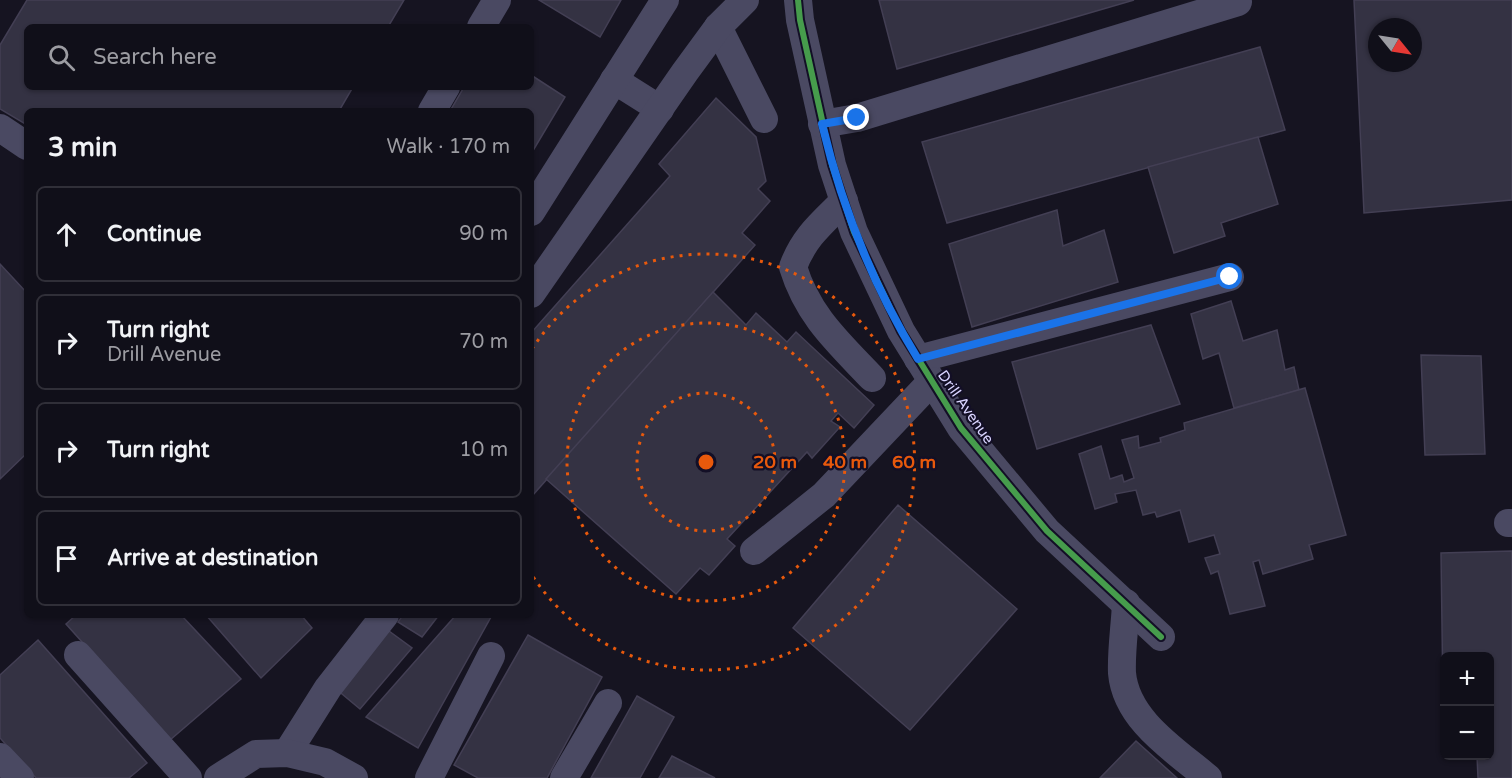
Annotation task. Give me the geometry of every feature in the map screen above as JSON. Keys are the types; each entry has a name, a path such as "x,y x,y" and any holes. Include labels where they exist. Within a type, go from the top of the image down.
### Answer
{"street":[{"path":"483,24 497,0"},
{"path":"534,207 665,0"},
{"path":"534,290 718,27 745,0"},
{"name":"Drill Avenue","path":"798,0 832,165 854,232 901,331 962,428 1047,531 1161,637"},
{"path":"822,124 857,118 1238,2"},
{"path":"718,27 764,119"},
{"path":"614,80 660,109"},
{"path":"434,108 444,90"},
{"path":"0,128 24,144"},
{"path":"844,201 813,231 800,249 793,267 806,301 821,324 872,378"},
{"path":"754,551 824,495 925,370 1230,277"},
{"path":"1126,603 1122,673 1126,695 1137,713 1158,736 1208,778"},
{"path":"287,753 328,688 383,618"},
{"path":"78,655 188,778"},
{"path":"429,778 491,656"},
{"path":"564,778 608,703"},
{"path":"218,778 256,754 287,753 325,762 354,778"},
{"path":"0,757 20,778"}],"building":[{"path":"27,0 404,0 390,24 24,24 24,90 351,90 341,108 24,108 24,123 0,109 0,45"},
{"path":"539,0 621,0 600,37"},
{"path":"879,0 1134,0 897,69"},
{"path":"1354,0 1512,0 1512,200 1364,213"},
{"path":"1260,47 1285,130 947,223 922,142"},
{"path":"534,77 565,97 534,149 534,108 452,108 462,90 534,90"},
{"path":"716,98 756,137 766,181 758,189 770,201 742,233 755,245 534,494 534,330 670,176 659,164"},
{"path":"1258,137 1278,204 1221,223 1225,236 1174,253 1148,167"},
{"path":"1057,210 1063,246 1104,230 1118,282 972,327 949,244"},
{"path":"0,264 24,290 24,456 0,479"},
{"path":"713,292 746,325 756,313 787,342 796,332 874,405 854,428 838,413 831,421 840,427 812,458 807,452 727,539 735,546 709,575 700,568 676,594 546,479"},
{"path":"1231,301 1243,341 1277,330 1285,370 1294,367 1299,390 1234,408 1219,353 1203,359 1191,314"},
{"path":"1151,325 1180,404 1037,449 1012,362"},
{"path":"1421,355 1481,356 1485,454 1425,455"},
{"path":"1305,388 1346,535 1309,545 1313,559 1263,574 1259,560 1253,562 1265,606 1230,614 1218,571 1211,574 1205,558 1220,554 1214,535 1189,542 1180,510 1157,517 1155,512 1143,515 1136,490 1115,494 1117,502 1095,509 1079,454 1101,446 1110,479 1122,475 1124,482 1134,478 1122,440 1138,436 1139,448 1161,442 1160,438 1185,430 1184,423"},
{"path":"898,505 1017,609 910,730 793,628"},
{"path":"1512,551 1512,778 1478,778 1477,760 1494,760 1494,652 1442,652 1441,553"},
{"path":"73,618 184,618 241,679 170,740 66,624"},
{"path":"209,618 304,618 312,628 261,678"},
{"path":"401,618 437,618 422,637 398,622"},
{"path":"453,618 490,618 418,748 366,717"},
{"path":"389,631 412,648 360,709 336,689"},
{"path":"528,635 602,677 547,778 478,778 454,765"},
{"path":"38,640 147,763 129,778 36,778 0,738 0,675"},
{"path":"637,696 674,717 640,778 591,778"},
{"path":"1136,741 1177,778 1100,778"},
{"path":"672,756 715,778 659,778"}],"cycle path":[{"path":"798,0 800,20 832,165 854,232 901,331 961,428 1047,531 1161,637"}],"route":[{"path":"857,118 822,124 832,165 854,232 901,331 918,359 1230,277"}]}
